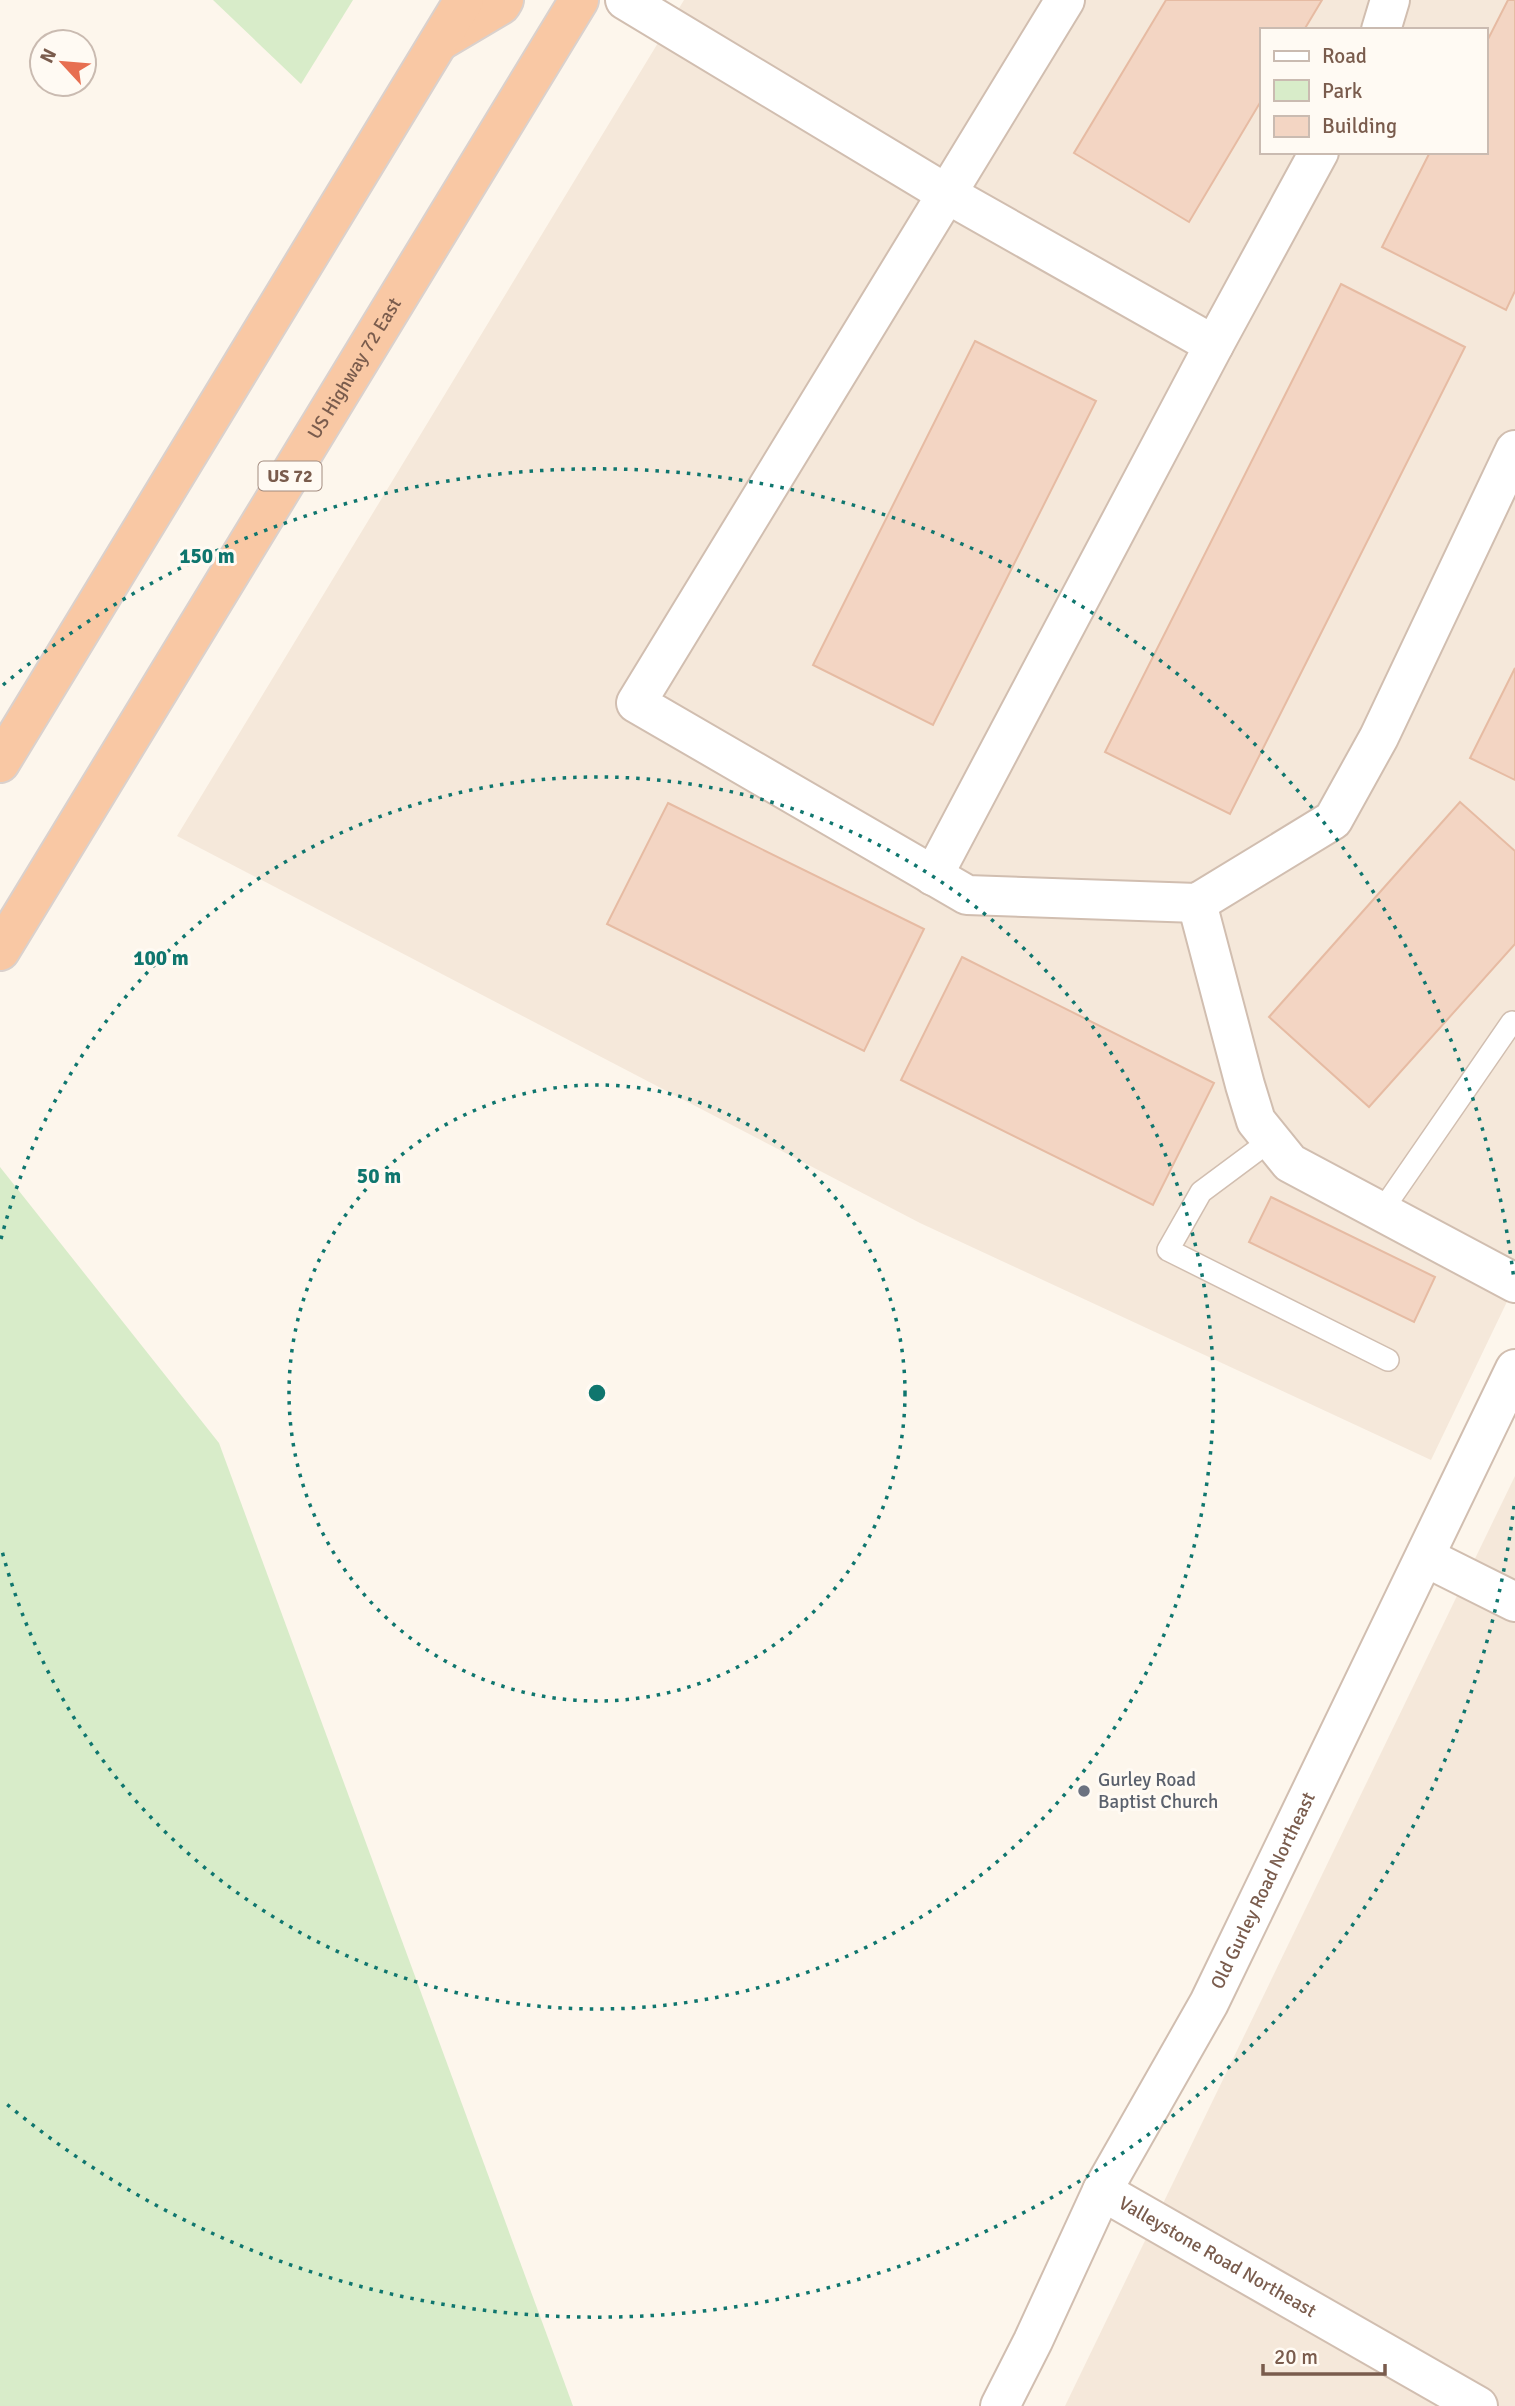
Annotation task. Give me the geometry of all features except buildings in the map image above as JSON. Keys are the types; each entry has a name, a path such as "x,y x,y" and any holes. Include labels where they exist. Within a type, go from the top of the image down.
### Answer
{"highway":[{"path":"0,763 464,0"},
{"path":"439,42 501,5 504,0"},
{"name":"US Highway 72 East","path":"0,951 579,0"}],"street":[{"path":"625,0 947,194 1214,345"},
{"path":"1065,0 636,703 968,895 1197,903 1333,820 1379,737 1515,450"},
{"path":"1382,28 1390,0"},
{"path":"933,876 1318,154"},
{"path":"1197,903 1256,1121 1290,1163 1515,1283"},
{"name":"Old Gurley Road Northeast","path":"1000,2406 1102,2191 1209,2003 1515,1369"},
{"path":"1425,1557 1515,1602"},
{"name":"Valleystone Road Northeast","path":"1102,2191 1478,2406"}],"lane":[{"path":"1381,1212 1512,1022"},
{"path":"1271,1140 1201,1192 1168,1251 1388,1360"}],"shaded area":[{"path":"684,0 1515,0 1515,1285 1431,1460 920,1223 177,836"},
{"path":"1515,1476 1515,2406 1065,2406"}],"green space":[{"path":"213,0 353,0 301,84"},
{"path":"0,1167 219,1443 573,2406 0,2406"}],"place":[{"name":"Gurley Road Baptist Church","path":"1084,1791"}]}
